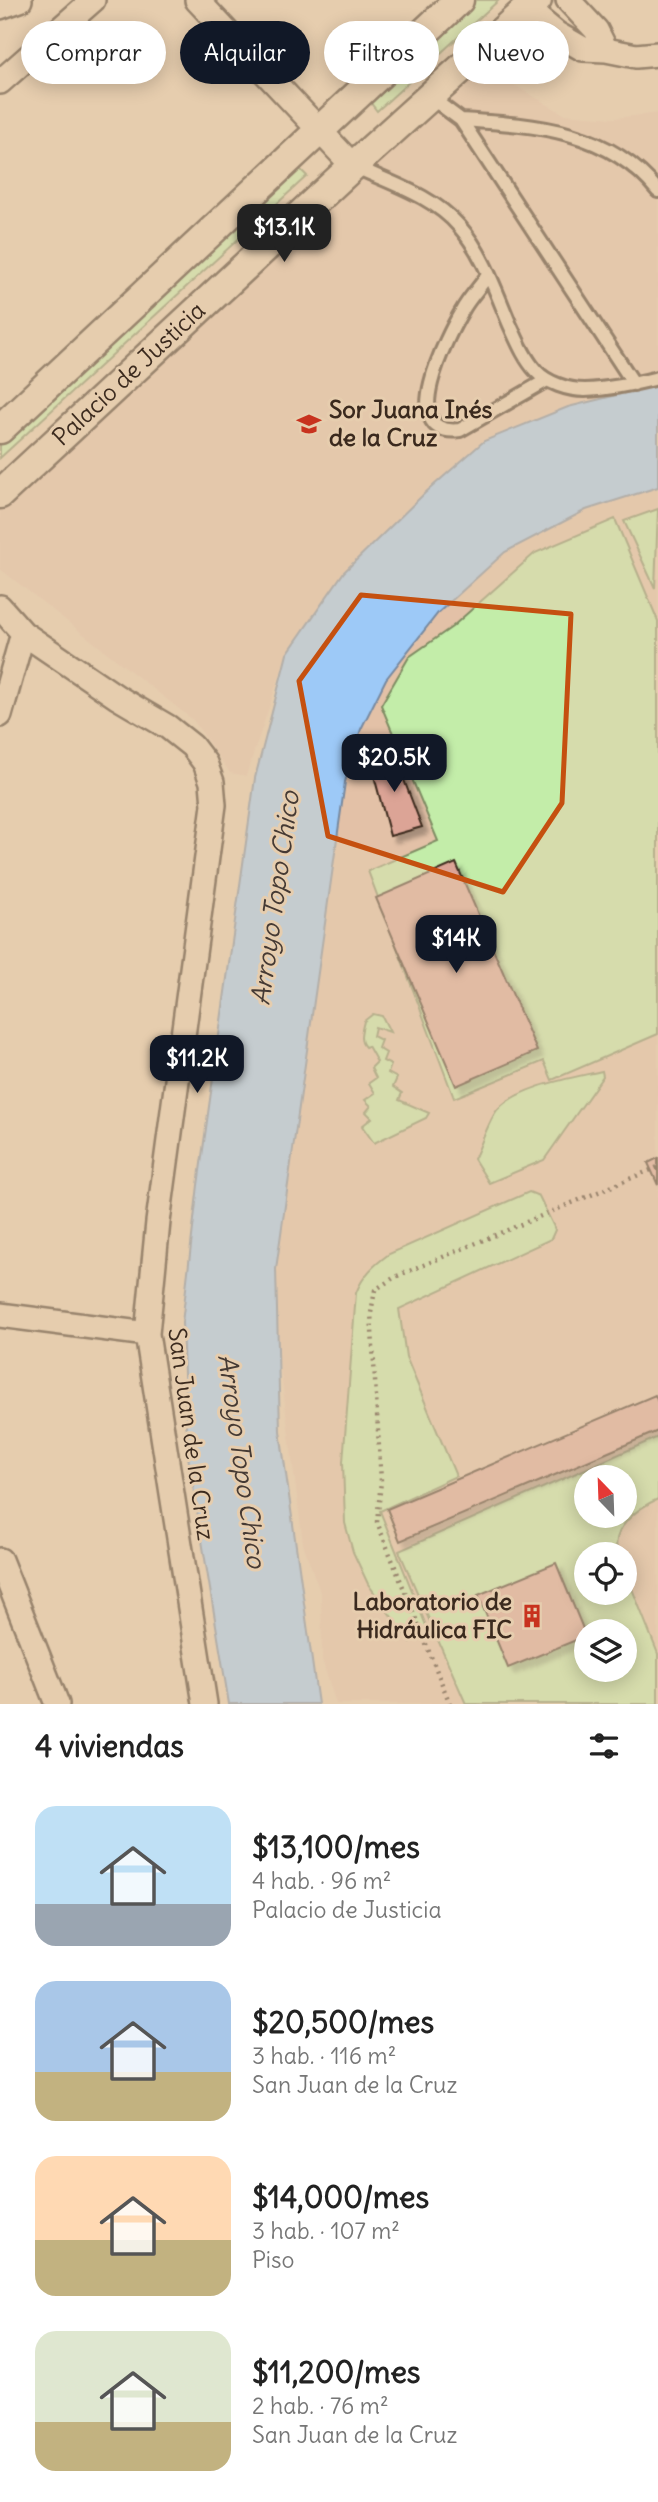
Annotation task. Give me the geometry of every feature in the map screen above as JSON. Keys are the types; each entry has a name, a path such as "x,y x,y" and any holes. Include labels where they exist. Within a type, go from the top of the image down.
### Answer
{"street":[{"path":"0,7 20,0"},
{"path":"0,82 93,0"},
{"path":"197,0 353,166"},
{"name":"Palacio de Justicia","path":"0,429 459,0"},
{"path":"568,0 596,30 606,50"},
{"path":"532,5 557,34 583,49 636,56 658,54"},
{"name":"Palacio de Justicia","path":"0,494 353,166 532,5"},
{"name":"San Juan de la Cruz","path":"0,607 23,633 184,740 205,762 212,782 214,805 158,1222 147,1334 205,1704"},
{"path":"0,715 23,633"},
{"path":"0,1315 147,1334"},
{"path":"0,1560 57,1704"}],"lane":[{"path":"430,97 461,120 634,384"},
{"path":"461,120 531,124 576,136 628,160 658,191"},
{"path":"353,166 426,198 446,213 473,245 522,350 536,371 547,380 583,390 634,384 658,378"},
{"path":"488,275 462,310 430,379 430,417 437,426 448,431 460,430 547,380"}],"path":[{"path":"450,1704 377,1522 381,1481 371,1312 375,1290 395,1277 658,1167"}],"highlighted area":[{"path":"361,595 571,614 562,803 503,892 328,836 299,681"}],"shaded area":[{"name":"Sor Juana Inés de la Cruz","path":"462,84 513,84 564,114 614,118 658,113 658,385 568,407 484,441 425,493 287,654 246,776 230,773 193,720 0,569 0,508"},
{"path":"658,487 658,1704 336,1704 322,1660 321,1595 303,1544 278,1351 276,1269 345,782 361,729 386,679 438,613 505,552 586,510"}],"green space":[{"path":"475,0 499,0 476,21 453,21 453,42 439,55 439,33"},
{"path":"382,84 407,84 377,111 367,98"},
{"path":"295,164 307,176 0,458 0,435"},
{"path":"658,509 655,588 624,521"},
{"path":"615,519 658,621 658,1034 552,1080 544,1061 454,1098 368,871 438,841 381,705 409,657 452,627 535,553"},
{"path":"373,1014 382,1016 390,1032 375,1027 373,1036 381,1040 378,1048 386,1053 383,1061 391,1065 388,1073 397,1078 393,1087 402,1093 399,1100 429,1113 426,1118 374,1143 362,1126 372,1118 366,1112 371,1106 365,1100 375,1093 369,1083 376,1078 371,1068 377,1062 361,1038 364,1021"},
{"path":"602,1071 603,1076 544,1160 489,1183 474,1159 498,1109 519,1094 532,1089"},
{"path":"529,1192 539,1196 553,1225 555,1230 551,1239 399,1309 406,1357 456,1476 380,1511 429,1633 410,1642 368,1584 353,1552 345,1523 343,1462 356,1293 369,1271 389,1254"},
{"path":"658,1437 658,1499 637,1511 637,1465 594,1465"},
{"path":"574,1474 574,1528 622,1528 617,1542 574,1542 574,1605 637,1605 637,1601 658,1654 658,1704 466,1704 399,1551"}],"water":[{"name":"Arroyo Topo Chico","path":"658,385 658,487 586,510 505,552 438,613 386,679 361,729 345,782 276,1269 280,1431 318,1704 229,1704 187,1450 182,1323 198,1185 255,778 287,654 344,572 425,493 484,441 568,407"}],"building":[{"path":"391,746 422,827 390,836 373,772 378,768 372,754"},
{"path":"456,863 537,1051 456,1086 376,898"},
{"path":"658,1158 658,1185 648,1163"},
{"path":"655,1395 658,1402 658,1431 400,1541 387,1509"},
{"name":"Laboratorio de Hidráulica FIC","path":"556,1563 579,1619 574,1619 574,1641 508,1668 478,1595"}],"place":[{"name":"Sor Juana Inés de la Cruz","path":"309,424"},
{"name":"Laboratorio de Hidráulica FIC","path":"532,1616"}]}
